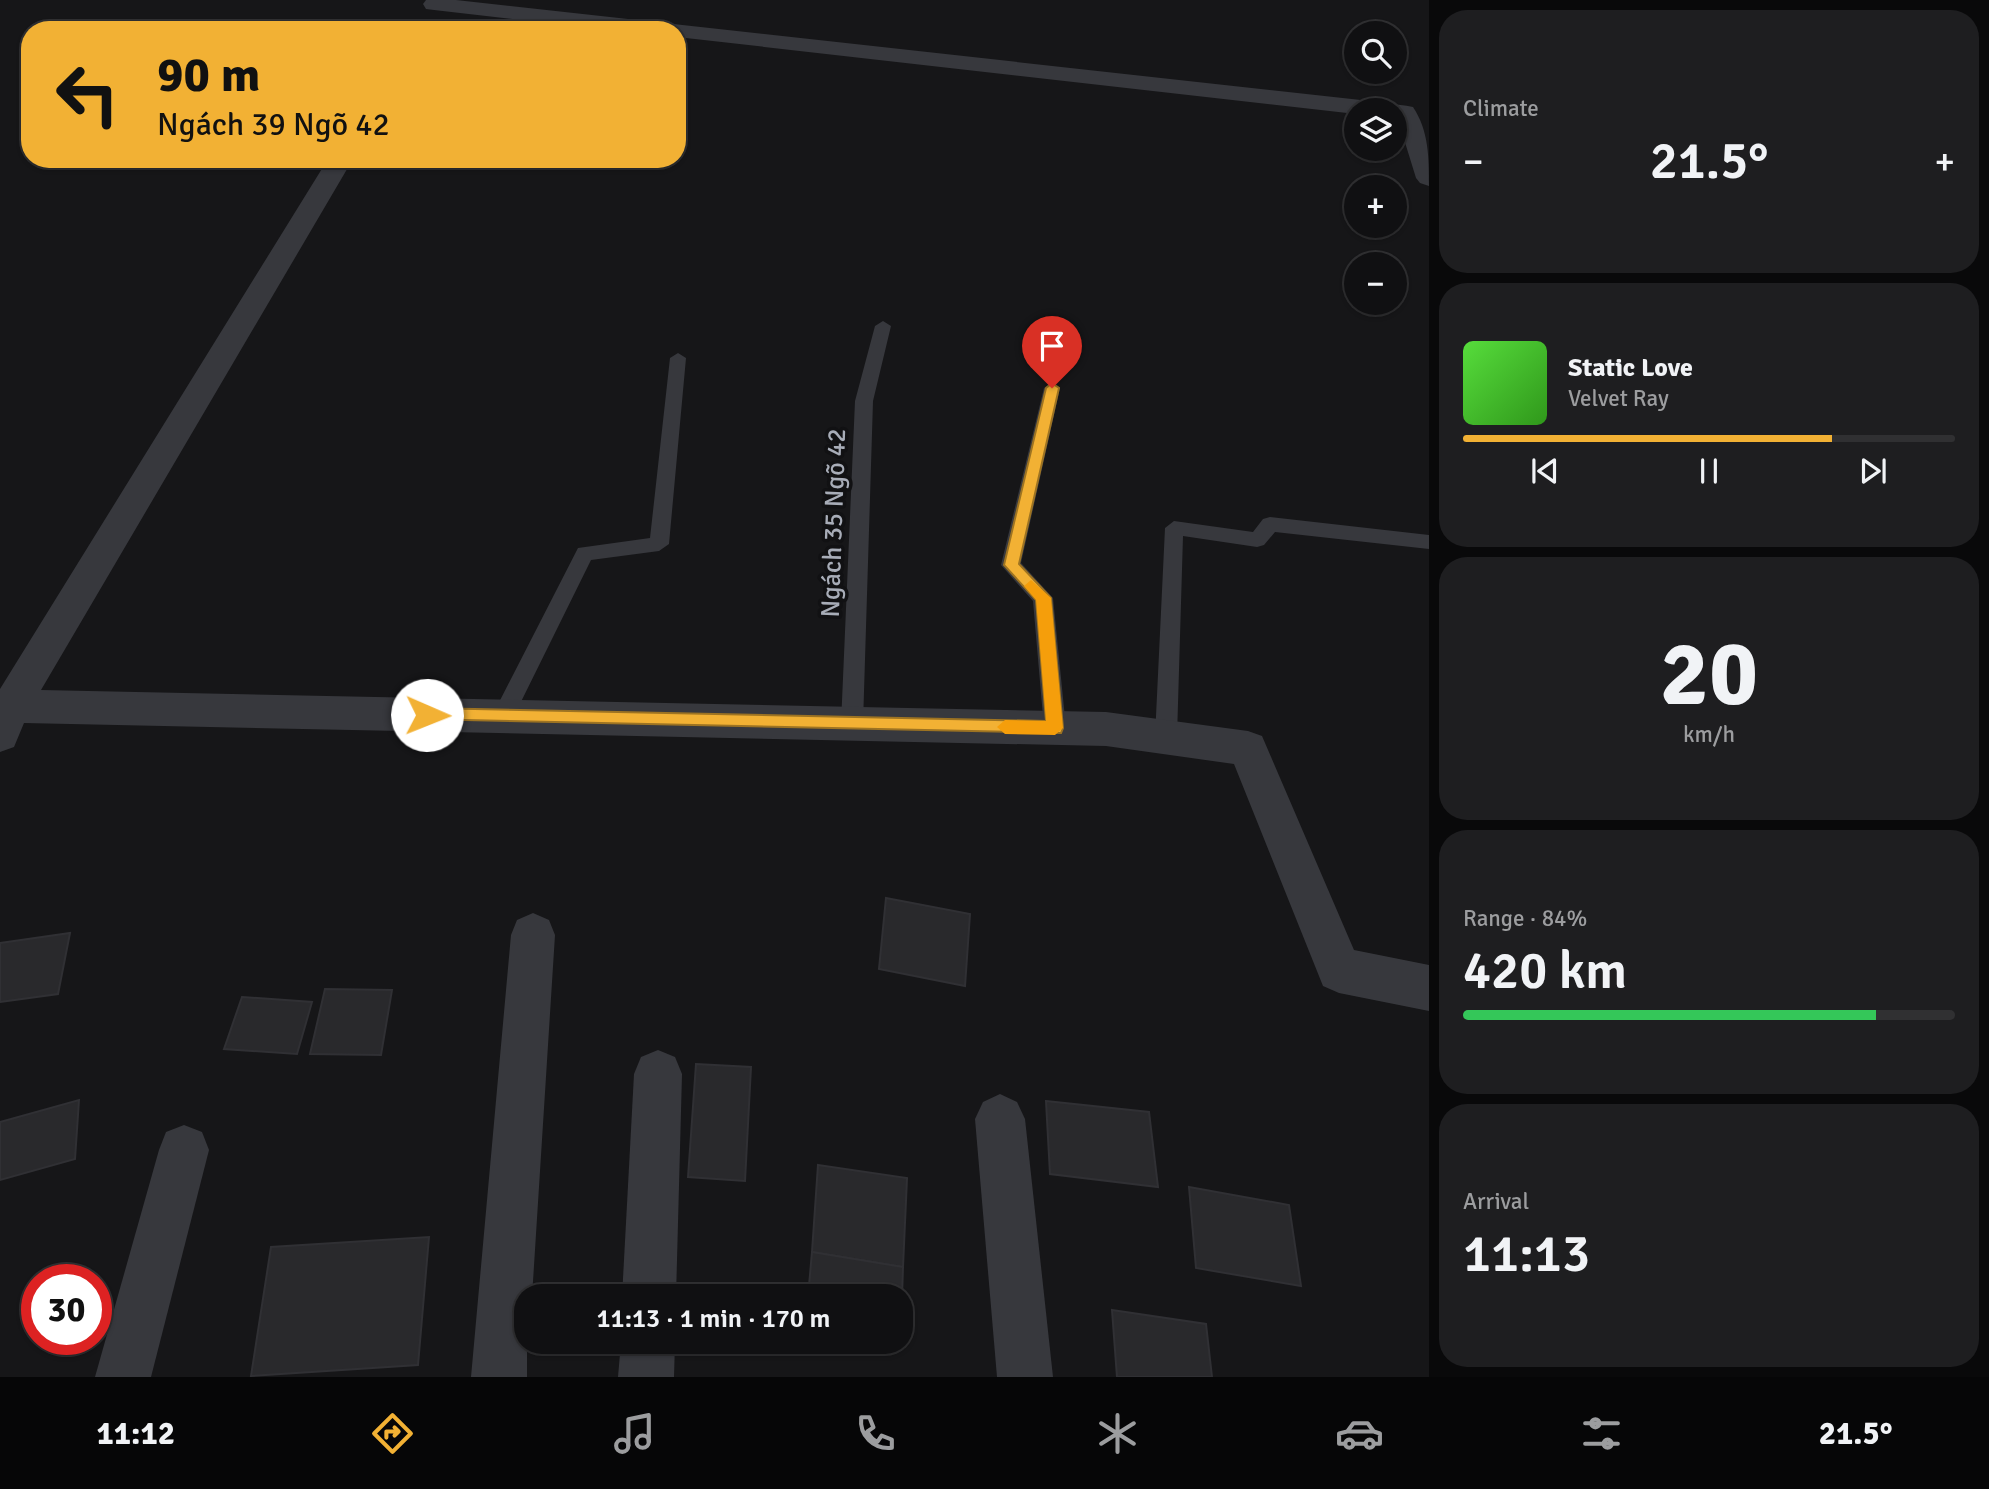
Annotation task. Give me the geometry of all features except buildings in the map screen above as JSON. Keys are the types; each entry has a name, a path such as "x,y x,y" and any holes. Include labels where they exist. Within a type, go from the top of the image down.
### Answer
{"street":[{"path":"432,8 573,21"},
{"path":"686,31 1344,105"},
{"path":"1407,120 1429,178"},
{"path":"4,715 336,168"},
{"path":"4,715 503,716 1106,729 1248,748 1339,970 1429,988"},
{"path":"499,1377 533,935"},
{"path":"650,1284 658,1074"},
{"path":"1000,1119 1026,1377"},
{"path":"123,1377 184,1150"},
{"path":"646,1377 647,1354"}],"lane":[{"name":"Ngách 35 Ngõ 42","path":"852,724 864,401 883,327"},
{"path":"503,716 585,553 659,544 678,358"},
{"path":"1052,388 1011,565 1043,598 1055,728"},
{"path":"1166,737 1174,528 1257,540 1270,524 1429,542"}],"slow traffic":[{"path":"1005,727 1055,728 1043,598 1031,586"}],"route":[{"path":"427,715 1055,728 1043,598 1011,565 1052,388"}]}
